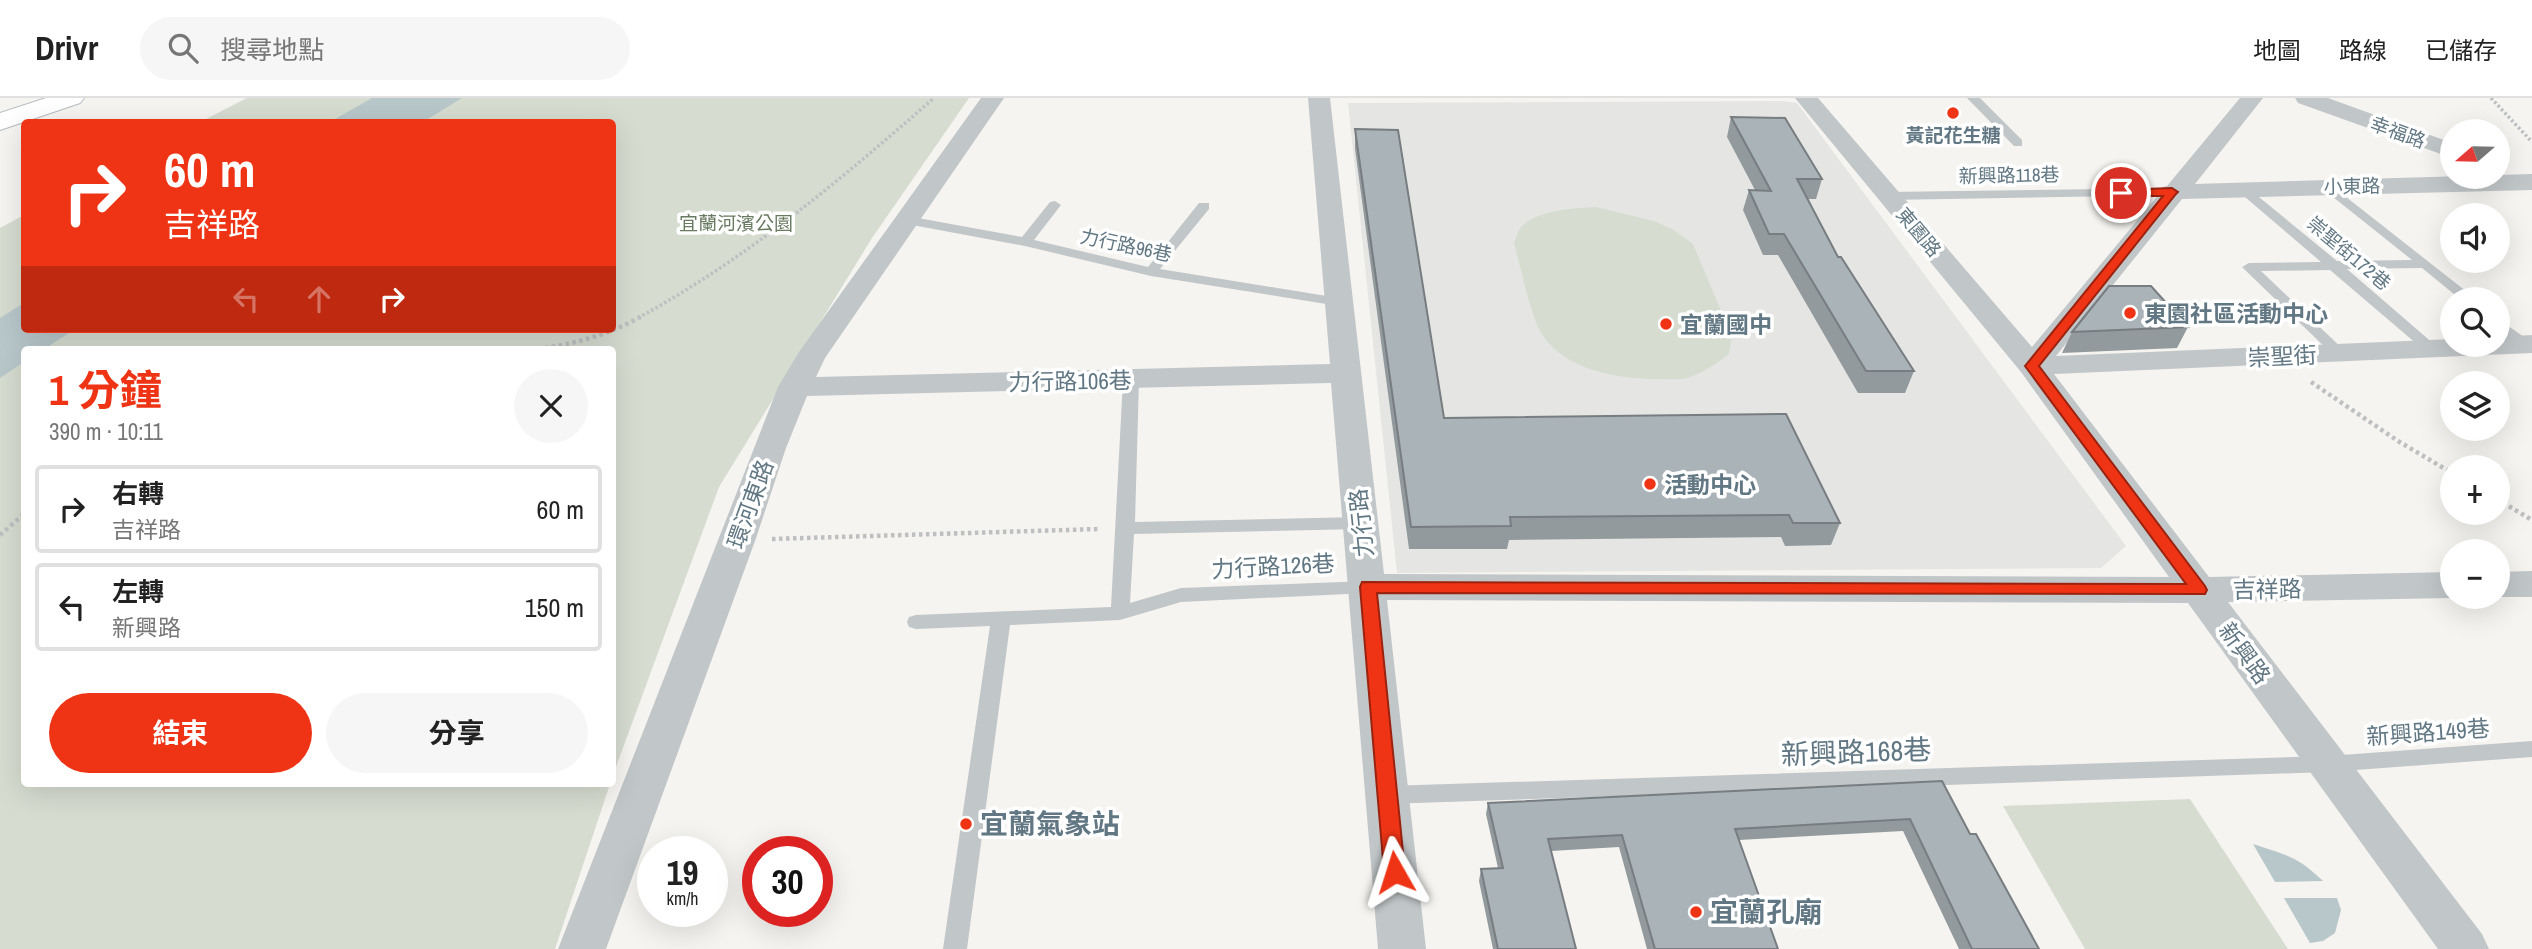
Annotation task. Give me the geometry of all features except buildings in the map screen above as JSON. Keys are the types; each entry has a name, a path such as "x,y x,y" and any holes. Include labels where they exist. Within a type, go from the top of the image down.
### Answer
{"main road":[{"path":"0,122 71,98"}],"street":[{"name":"環河東路","path":"582,949 794,387 810,358 993,98"},
{"name":"力行路","path":"1319,98 1402,949"},
{"name":"東園路","path":"1806,98 2032,366"},
{"path":"2032,366 2172,192 2252,98"},
{"name":"幸福路","path":"2306,98 2440,147"},
{"path":"2510,175 2530,183"},
{"name":"小東路","path":"2172,192 2243,188 2530,183"},
{"name":"崇聖街","path":"2032,366 2529,344"},
{"name":"新興路","path":"2032,366 2465,949"},
{"name":"力行路106巷","path":"794,387 1346,373"},
{"path":"2510,584 2532,584"},
{"name":"吉祥路","path":"1368,587 2199,590 2440,585"}],"lane":[{"path":"1973,98 2018,143"},
{"path":"2327,187 2454,287"},
{"name":"崇聖街172巷","path":"2243,188 2430,348"},
{"name":"新興路118巷","path":"1888,196 2172,192"},
{"path":"1025,242 1055,205"},
{"path":"1151,272 1204,206"},
{"name":"力行路96巷","path":"907,220 1025,242 1151,272 1339,302"},
{"path":"2339,353 2249,267 2424,264"},
{"path":"2510,331 2529,344"},
{"path":"1120,613 1131,380"},
{"path":"1126,528 1361,523"},
{"name":"力行路126巷","path":"916,622 1120,613 1181,595 1368,587"},
{"path":"955,949 1001,618"},
{"name":"新興路149巷","path":"2328,765 2532,749"},
{"name":"新興路168巷","path":"1387,795 2328,765"}],"path":[{"path":"616,329 696,286 826,192 934,98"},
{"path":"2491,98 2532,142"},
{"path":"560,346 575,344 605,333"},
{"path":"2274,356 2398,441 2440,465"},
{"path":"2510,507 2532,520"},
{"path":"0,535 21,517"},
{"path":"737,541 1126,528"}],"shaded area":[{"path":"372,98 462,98 428,119 335,119"},
{"name":"宜蘭國中","path":"1348,103 1797,103 2126,546 2101,568 1397,573"},
{"path":"21,305 21,333 69,333 49,346 21,346 21,364 0,378 0,318"},
{"path":"2253,844 2298,861 2323,881 2275,882"},
{"path":"2284,898 2337,898 2341,910 2335,933 2323,941 2310,943"}],"green space":[{"name":"宜蘭河濱公園","path":"247,98 969,98 872,238 719,487 616,767 616,346 21,346 21,787 609,787 555,949 0,949 0,228 21,217 21,333 616,333 616,119 206,119"},
{"path":"1596,207 1654,221 1674,230 1693,244 1732,337 1729,354 1709,368 1687,378 1644,379 1593,370 1577,364 1550,345 1540,331 1533,312 1514,243 1521,227 1536,217 1556,211"},
{"path":"2190,799 2288,949 2085,949 2003,806"}],"place":[{"name":"黃記花生糖","path":"1953,113"},
{"name":"東園社區活動中心","path":"2130,313"},
{"name":"宜蘭國中","path":"1666,324"},
{"name":"活動中心","path":"1650,484"},
{"name":"宜蘭氣象站","path":"966,824"},
{"name":"宜蘭孔廟","path":"1696,912"}],"route":[{"path":"1395,872 1368,587 2199,590 2032,366 2172,192 2121,193"}]}
